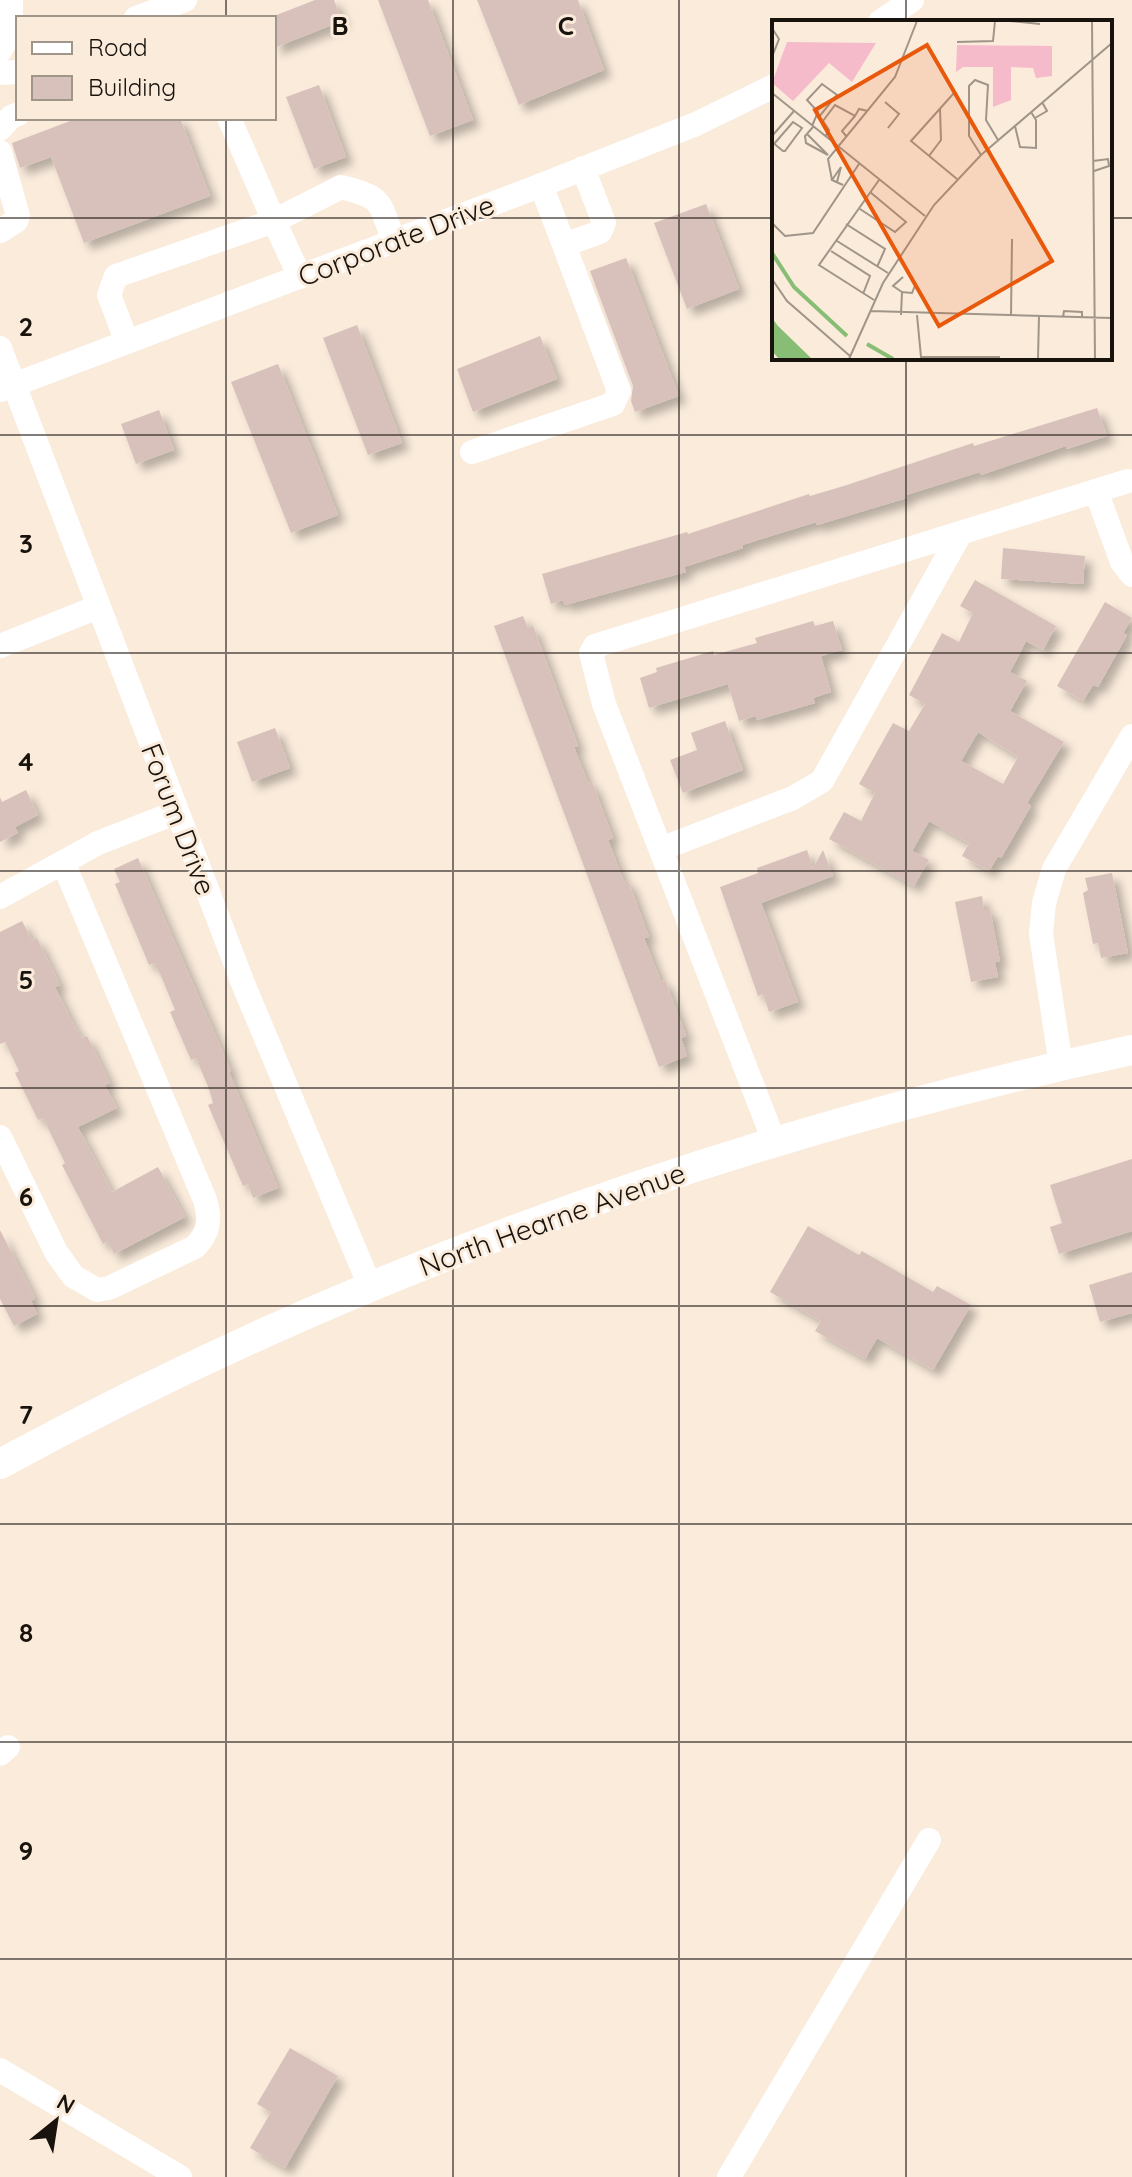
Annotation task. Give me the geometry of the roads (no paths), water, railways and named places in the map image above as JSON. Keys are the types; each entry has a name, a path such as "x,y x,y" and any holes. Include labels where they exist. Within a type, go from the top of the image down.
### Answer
{"main road":[{"name":"North Hearne Avenue","path":"0,1464 156,1384 370,1286 597,1200 774,1141 995,1081 1132,1050"}],"street":[{"path":"0,51 11,31 11,0"},
{"path":"141,16 185,0"},
{"path":"883,20 912,0"},
{"name":"Corporate Drive","path":"7,388 541,185 696,124 772,87"},
{"path":"0,129 16,115"},
{"path":"230,120 300,277"},
{"path":"0,152 18,216 16,221 0,231"},
{"path":"564,245 600,232 604,223 583,168"},
{"path":"472,452 613,404 619,391 541,185"},
{"path":"127,342 109,295 116,276 274,221 341,187 370,194 378,200 394,241"},
{"name":"Forum Drive","path":"0,348 7,388 98,607 244,986 370,1286"},
{"path":"774,1141 604,704 591,653 595,646 1128,481"},
{"path":"1096,491 1122,562 1132,575"},
{"path":"661,849 793,798 822,781 960,534"},
{"path":"0,646 98,607"},
{"path":"1061,1066 1041,934 1044,903 1054,869 1132,736"},
{"path":"0,897 128,829 177,812"},
{"path":"0,1137 56,1252 73,1276 85,1285 97,1290 109,1288 195,1247 205,1237 209,1225 205,1200 63,862"},
{"path":"729,2177 929,1840"},
{"path":"0,2070 180,2177"}]}
